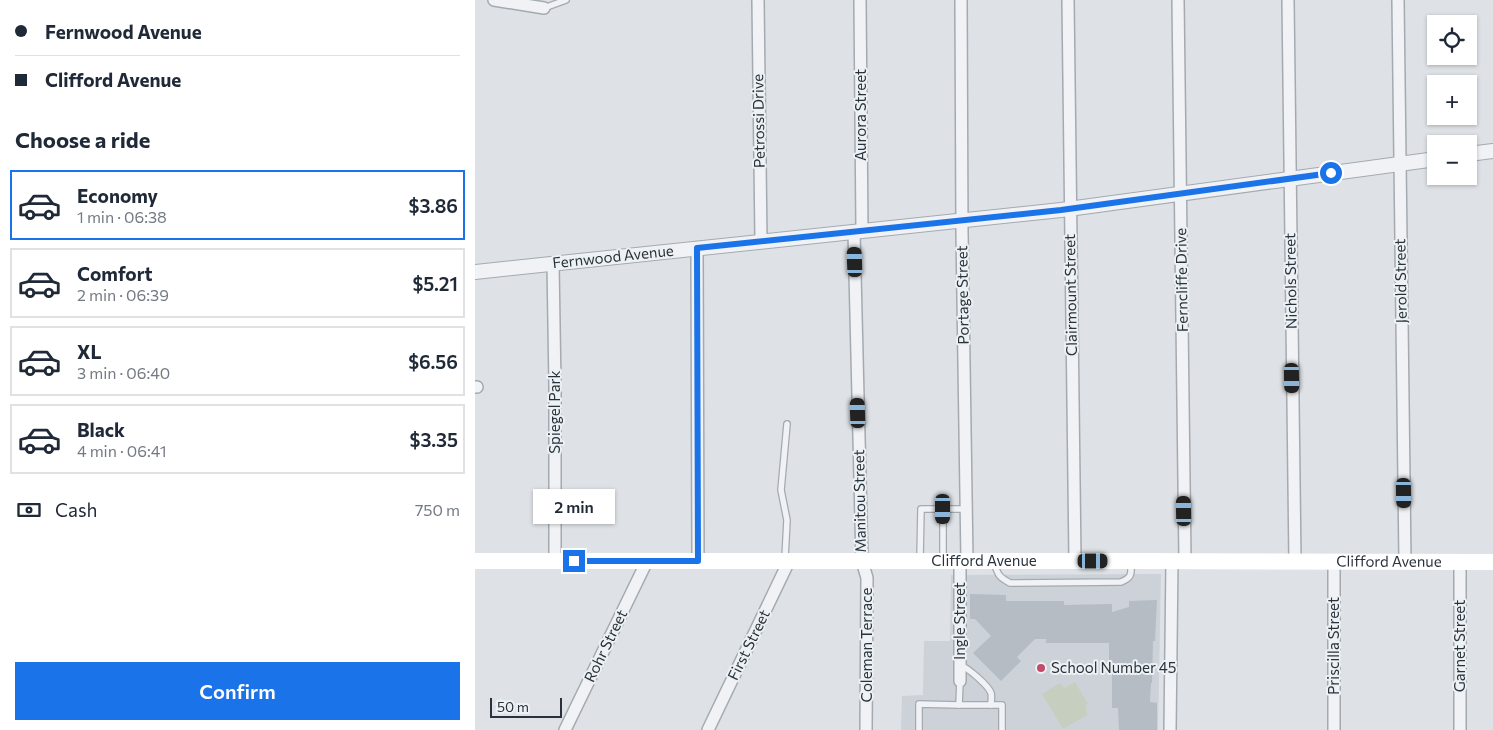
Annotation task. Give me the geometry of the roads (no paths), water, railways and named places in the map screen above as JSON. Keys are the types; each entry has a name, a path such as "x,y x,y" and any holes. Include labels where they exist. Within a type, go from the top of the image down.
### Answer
{"main road":[{"name":"Clifford Avenue","path":"475,561 1493,562"}],"street":[{"path":"495,0 544,8"},
{"name":"Petrossi Drive","path":"758,0 761,241"},
{"name":"Aurora Street","path":"858,231 860,0"},
{"name":"Portage Street","path":"961,0 967,509 964,561"},
{"name":"Clairmount Street","path":"1068,0 1075,561"},
{"name":"Ferncliffe Drive","path":"1170,730 1178,561 1181,193 1178,0"},
{"name":"Nichols Street","path":"1288,0 1295,562"},
{"name":"Jerold Street","path":"1398,0 1405,562"},
{"path":"1477,153 1493,151"},
{"name":"Fernwood Avenue","path":"475,272 1070,209 1427,160"},
{"name":"Manitou Street","path":"858,231 862,560"},
{"path":"697,248 698,561"},
{"name":"Spiegel Park","path":"553,263 555,561"},
{"name":"First Street","path":"708,730 787,560"},
{"name":"Coleman Terrace","path":"862,560 867,578 867,730"},
{"name":"Rohr Street","path":"565,730 647,561"},
{"name":"Ingle Street","path":"960,681 964,561"},
{"name":"Priscilla Street","path":"1334,562 1334,730"},
{"name":"Garnet Street","path":"1460,562 1460,730"}],"lane":[{"path":"544,8 566,0"},
{"path":"787,424 781,490 787,520 787,560"},
{"path":"920,561 921,509 967,509"},
{"path":"943,509 943,561"},
{"path":"994,561 997,574 1000,578 1010,583 1121,582 1128,579 1131,575 1131,561"},
{"path":"960,664 971,671 987,687 991,693 991,705"},
{"path":"959,705 960,681"},
{"path":"919,730 919,704 1002,705 1001,730"}],"place":[{"name":"School Number 45","path":"1041,668"}]}
